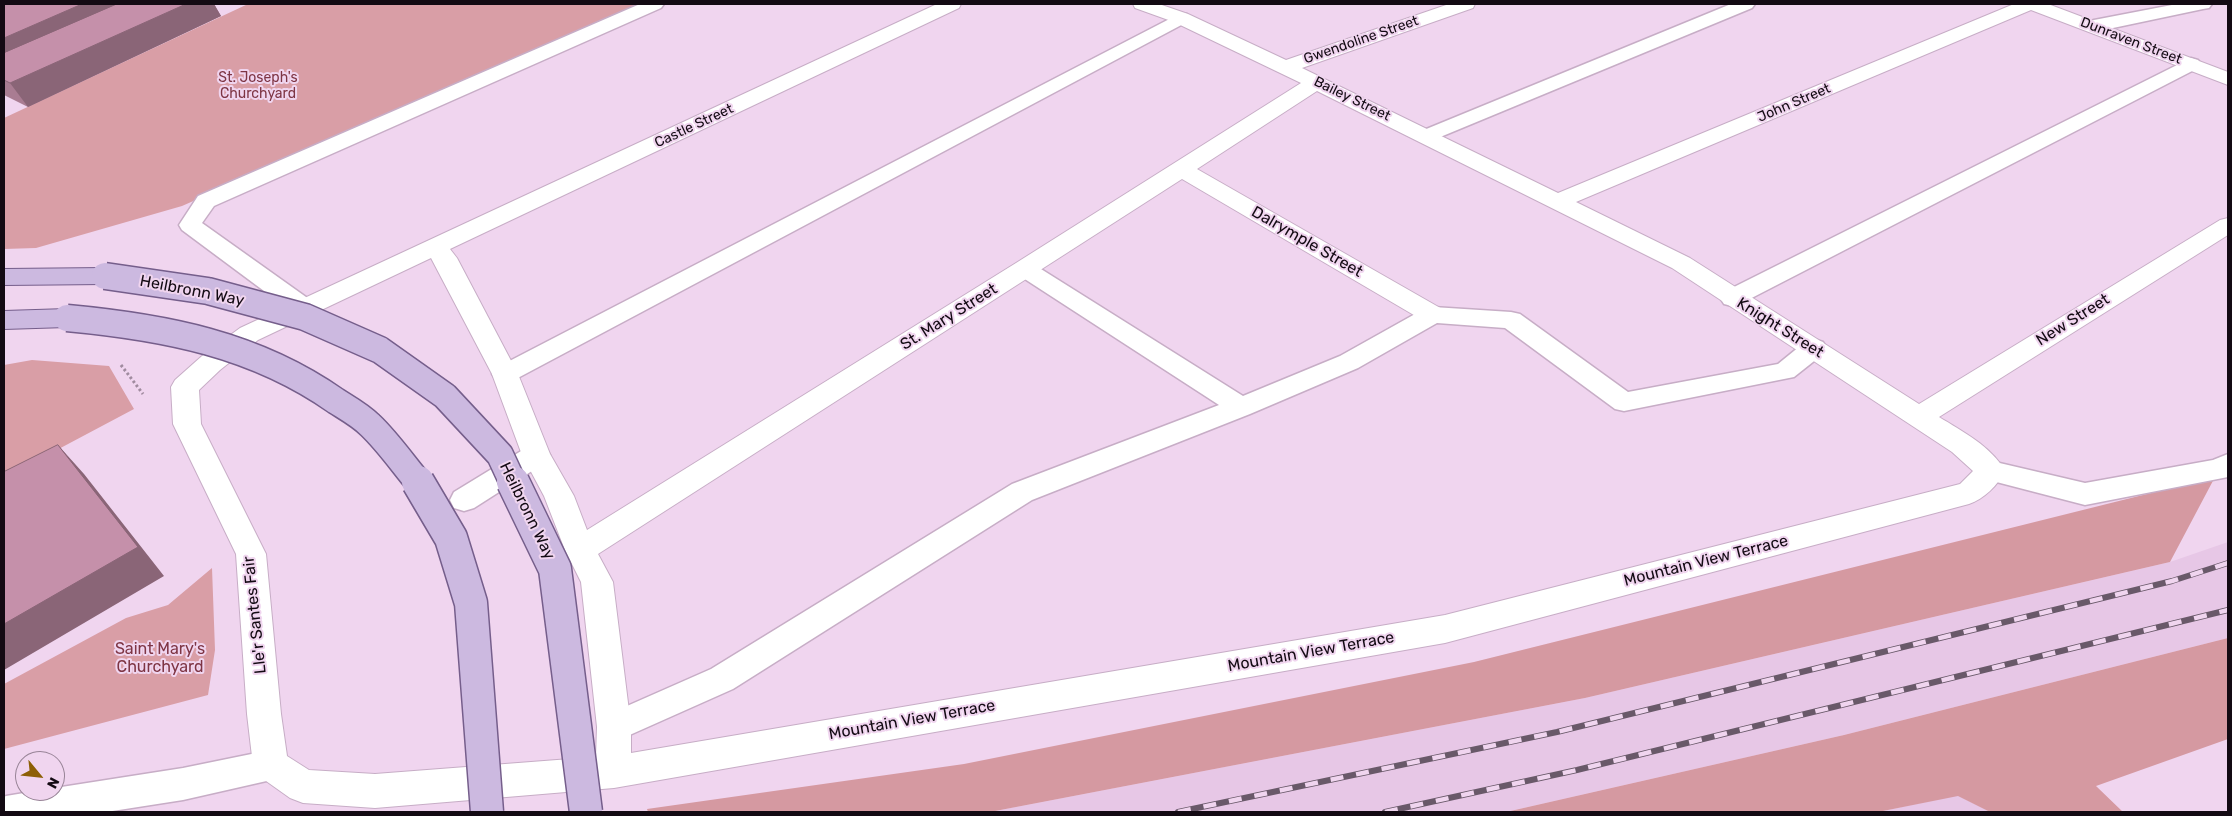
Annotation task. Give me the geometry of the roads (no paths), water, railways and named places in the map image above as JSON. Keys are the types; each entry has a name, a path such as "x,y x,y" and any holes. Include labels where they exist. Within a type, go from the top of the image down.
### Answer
{"main road":[{"name":"Heilbronn Way","path":"4,277 105,276 208,291 288,312 306,317 380,350 445,396 500,455 555,569 586,812"},
{"path":"4,320 67,318 130,324 215,343 270,362 312,384 369,424 420,484 451,538 471,603 487,812"}],"street":[{"name":"Castle Street","path":"435,248 952,4"},
{"name":"Gwendoline Street","path":"1285,67 1466,4"},
{"name":"Dunraven Street","path":"2031,4 2226,76"},
{"name":"John Street","path":"1558,201 2031,4"},
{"name":"Bailey Street","path":"1150,7 1180,11 1285,67 1558,201"},
{"name":"St. Mary Street","path":"580,550 1317,82"},
{"name":"Dalrymple Street","path":"1181,169 1433,315"},
{"name":"Knight Street","path":"1558,201 1682,263 1732,298 1814,348 1962,445 1991,472"},
{"name":"New Street","path":"1919,418 1938,403 2228,225"},
{"path":"271,765 303,786 375,791 614,772 614,727 597,582 580,550 559,496 536,455 505,374 445,258 435,248 304,308"},
{"name":"Lle'r Santes Fair","path":"271,765 264,714 251,554 188,424 185,387 211,363 249,334 304,308"},
{"name":"Mountain View Terrace","path":"614,772 1444,629 1969,493 1991,472"}],"lane":[{"path":"304,308 190,225 206,201 655,4"},
{"path":"1426,136 1746,4"},
{"path":"2094,26 2203,4"},
{"path":"505,374 1180,11"},
{"path":"1732,298 2191,64"},
{"path":"1025,269 1241,407"},
{"path":"614,727 722,679 1022,492 1241,407 1349,362 1433,315 1511,320 1624,402 1785,371 1814,348"},
{"path":"464,500 536,455"},
{"path":"1991,472 2085,494 2220,469 2228,464"},
{"path":"6,812 183,784 271,765"}],"railway":[{"path":"1178,812 1557,732 2172,581 2228,563"},
{"path":"1385,812 1577,770 2228,610"}],"park label":[{"name":"St. Joseph's Churchyard","path":"258,86"},
{"name":"Saint Mary's Churchyard","path":"160,658"}]}
